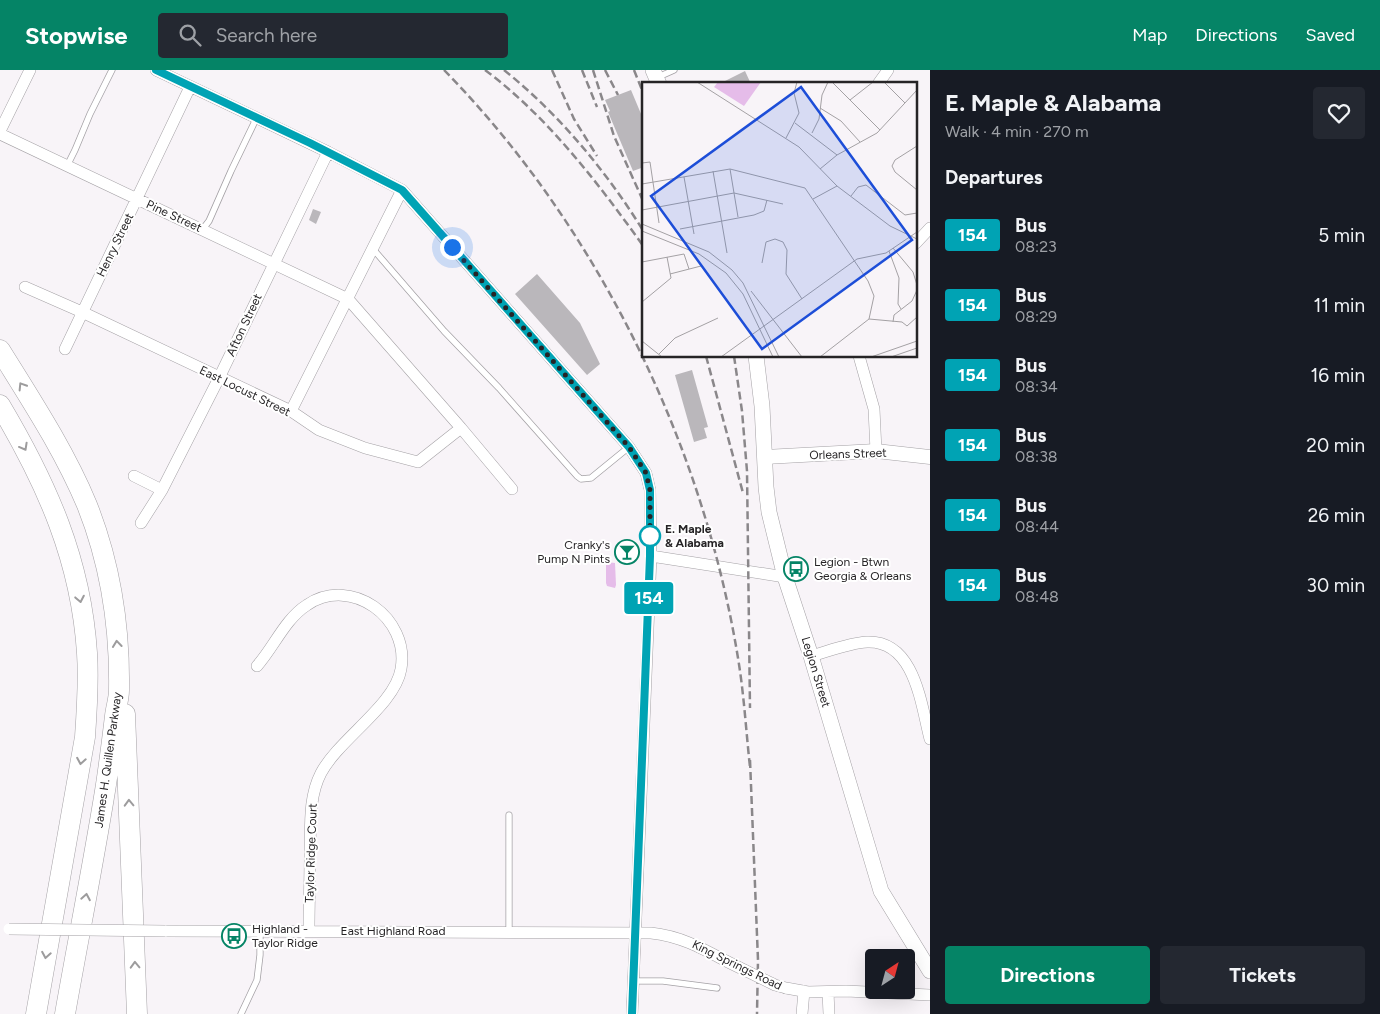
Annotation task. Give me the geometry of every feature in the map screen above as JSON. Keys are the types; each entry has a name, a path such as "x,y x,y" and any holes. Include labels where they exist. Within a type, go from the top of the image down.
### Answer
{"highway":[{"name":"James H. Quillen Parkway","path":"0,350 48,428 87,506 100,543 114,608 119,692 103,802 65,1014"},
{"path":"0,405 45,488 72,559 81,604 87,653 85,736 36,1014"},
{"path":"119,692 126,715 137,1014"}],"main road":[{"name":"Legion Street","path":"756,358 760,373 769,512 785,577 811,656 881,891 930,971"}],"street":[{"path":"0,132 30,70"},
{"path":"156,70 328,152 402,190 629,447 646,473 650,490 650,556 632,1014"},
{"path":"879,82 888,70"},
{"name":"Henry Street","path":"66,349 190,87"},
{"name":"Pine Street","path":"0,132 137,200 348,299"},
{"name":"Afton Street","path":"141,523 162,490 219,378 328,152"},
{"path":"291,411 402,190"},
{"path":"918,241 930,228"},
{"name":"East Locust Street","path":"25,287 291,411 319,430 365,448 418,462 461,428"},
{"path":"348,299 512,489"},
{"path":"860,358 874,409 876,451"},
{"name":"Orleans Street","path":"766,457 876,451 930,457"},
{"path":"134,476 162,490"},
{"path":"650,556 785,577"},
{"name":"Taylor Ridge Court","path":"257,666 298,612 307,604 332,596 356,597 379,609 389,621 400,644 401,670 393,690 326,764 317,783 311,810 309,930"},
{"path":"811,656 857,643 880,643 892,648 904,657 910,668 930,739"},
{"name":"East Highland Road","path":"4,929 636,932"},
{"name":"King Springs Road","path":"636,932 663,934 679,938 695,944 775,985 786,988 804,991 930,995"},
{"path":"802,1014 804,991"},
{"path":"828,992 829,1014"}],"lane":[{"path":"67,166 112,70"},
{"path":"656,77 674,70"},
{"path":"202,230 209,221 257,118"},
{"path":"373,249 444,331 506,395 576,476 581,479 591,478 629,447"},
{"path":"509,815 509,932"},
{"path":"240,1014 257,980 260,930"},
{"path":"633,981 717,988"}],"shaded area":[{"path":"607,562 615,563 615,588 607,586 606,583"}],"building":[{"path":"745,71 750,82 723,82"},
{"path":"631,90 642,116 642,168 633,171 608,112 610,111 605,100"},
{"path":"313,209 321,212 316,224 309,220"},
{"path":"537,274 580,323 600,364 587,375 515,294"},
{"path":"692,370 708,427 704,428 707,438 694,442 675,375"}],"railway":[{"path":"444,70 499,131 550,197 595,268 642,357"},
{"path":"485,70 530,108 571,152 642,244"},
{"path":"504,70 525,87 581,145 642,229"},
{"path":"552,70 574,119 597,156"},
{"path":"582,70 597,107"},
{"path":"593,70 614,136 642,199"},
{"path":"605,70 618,95"},
{"path":"634,70 642,90"},
{"path":"642,358 670,419 699,497 722,577 738,658 750,767"},
{"path":"707,358 743,493"},
{"path":"734,358 742,411 747,471 750,708"},
{"path":"750,760 758,960 757,1014"}],"bus line":[{"name":"154","path":"156,70 310,143 402,190 629,447 646,473 650,490 650,556 632,1014"}],"place":[{"name":"E. Maple & Alabama","path":"650,536"},
{"name":"Cranky's Pump N Pints","path":"627,552"},
{"name":"Legion - Btwn Georgia & Orleans","path":"796,569"},
{"name":"Highland - Taylor Ridge","path":"234,936"}],"route":[{"path":"452,247 629,447 646,473 650,490 650,540 650,536"}]}
